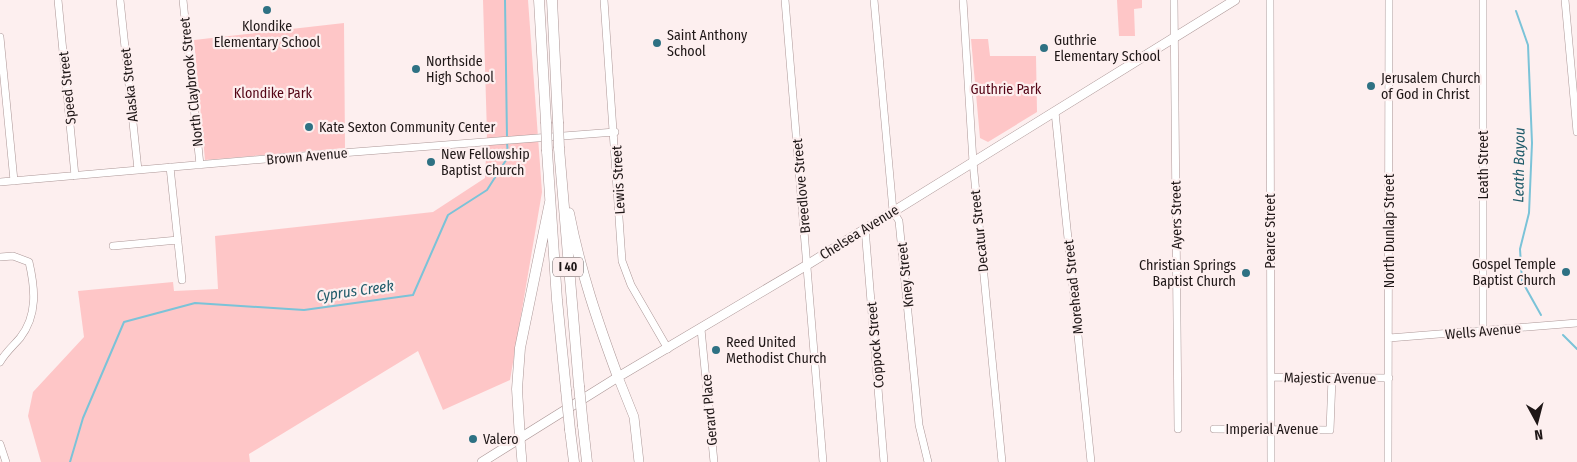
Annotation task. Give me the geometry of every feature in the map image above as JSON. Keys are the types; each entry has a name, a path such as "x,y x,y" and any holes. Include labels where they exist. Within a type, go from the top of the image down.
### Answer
{"highway":[{"name":"I 40","path":"538,0 550,202 574,462"},
{"name":"I 40","path":"552,0 560,166 587,462"},
{"path":"560,166 578,258 593,309 618,377"},
{"path":"520,439 517,389 520,348 550,202"}],"main road":[{"name":"Chelsea Avenue","path":"482,462 618,377 807,265 1174,36 1236,0"},
{"path":"618,377 634,417 640,462"},
{"path":"520,439 522,462"}],"street":[{"name":"Speed Street","path":"58,0 75,176"},
{"name":"Alaska Street","path":"120,0 138,170"},
{"name":"North Claybrook Street","path":"183,0 200,165"},
{"name":"Lewis Street","path":"604,0 615,132 622,261 631,285 668,349"},
{"name":"Breedlove Street","path":"785,0 823,462"},
{"name":"Kney Street","path":"874,0 893,211 899,221 919,425 928,462"},
{"name":"Decatur Street","path":"962,0 973,162 1002,462"},
{"name":"Ayers Street","path":"1174,0 1178,429"},
{"name":"Pearce Street","path":"1270,0 1271,462"},
{"name":"North Dunlap Street","path":"1388,462 1389,0"},
{"name":"Leath Street","path":"1483,330 1484,0"},
{"path":"1566,0 1577,132"},
{"path":"0,37 14,181"},
{"name":"Morehead Street","path":"1055,112 1092,462"},
{"name":"Brown Avenue","path":"0,182 615,132"},
{"path":"170,167 182,280"},
{"name":"Coppock Street","path":"865,228 884,462"},
{"path":"113,246 178,240"},
{"path":"0,257 13,256 29,262 33,280 34,315 22,335 0,362"},
{"name":"Wells Avenue","path":"1389,338 1577,323"},
{"name":"Gerard Place","path":"701,329 714,462"},
{"name":"Majestic Avenue","path":"1271,377 1389,378"},
{"name":"Imperial Avenue","path":"1214,429 1330,430 1332,378"},
{"path":"0,444 6,462"}],"green space":[{"path":"483,0 528,0 542,192 510,380 443,410 418,351 249,454 250,462 41,462 28,416 33,392 84,337 78,291 173,282 174,291 218,289 215,236 433,212 485,178 487,134"},
{"path":"1117,0 1142,0 1142,8 1134,9 1135,36 1119,36"},
{"name":"Klondike Park","path":"344,23 345,148 205,160 194,40"},
{"name":"Guthrie Park","path":"971,39 988,39 990,56 1036,56 1037,112 988,142 980,138"}],"waterway":[{"name":"Cyprus Creek","path":"505,0 507,138"},
{"name":"Leath Bayou","path":"1516,11 1528,45 1532,143 1529,213 1520,249 1522,281 1541,315"},
{"name":"Cyprus Creek","path":"70,462 83,418 124,322 195,303 304,310 413,295 448,215 487,190 508,157 507,142"},
{"name":"Leath Bayou","path":"1563,335 1577,349"}],"place":[{"name":"Klondike Elementary School","path":"267,10"},
{"name":"Saint Anthony School","path":"657,43"},
{"name":"Guthrie Elementary School","path":"1044,48"},
{"name":"Northside High School","path":"416,69"},
{"name":"Jerusalem Church of God in Christ","path":"1371,86"},
{"name":"Kate Sexton Community Center","path":"309,127"},
{"name":"New Fellowship Baptist Church","path":"431,162"},
{"name":"Gospel Temple Baptist Church","path":"1566,272"},
{"name":"Christian Springs Baptist Church","path":"1246,273"},
{"name":"Reed United Methodist Church","path":"716,350"},
{"name":"Valero","path":"473,439"}]}
